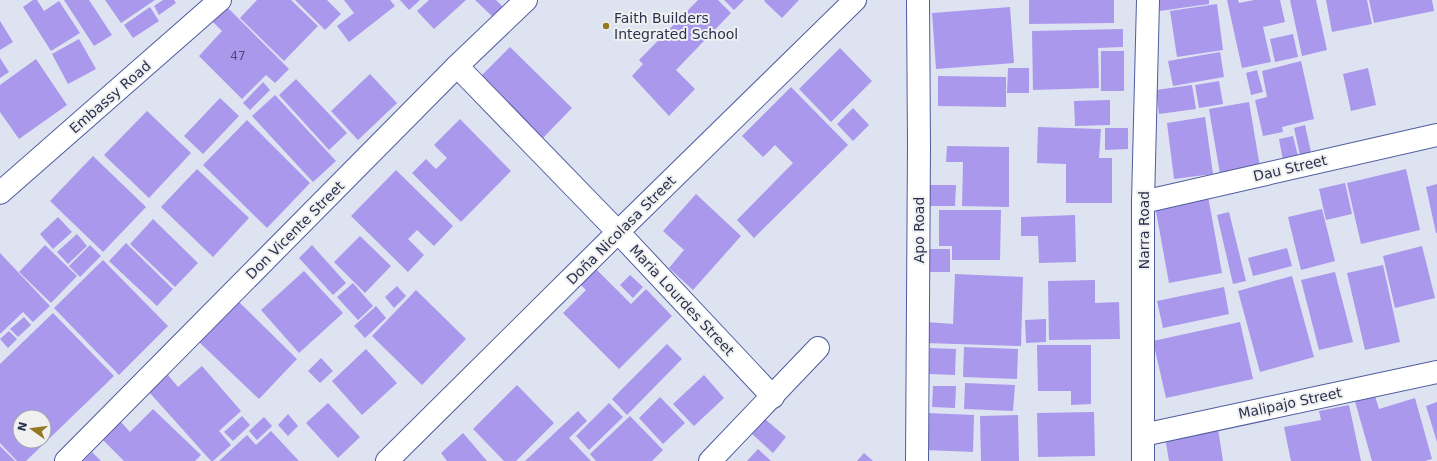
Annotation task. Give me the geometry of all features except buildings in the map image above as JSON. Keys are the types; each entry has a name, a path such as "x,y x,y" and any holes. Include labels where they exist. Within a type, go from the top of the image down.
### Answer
{"street":[{"name":"Embassy Road","path":"1,191 220,0"},
{"name":"Don Vicente Street","path":"66,461 457,66 526,0"},
{"name":"Doña Nicolasa Street","path":"387,461 618,232 856,0"},
{"name":"Apo Road","path":"917,461 919,145 918,0"},
{"name":"Narra Road","path":"1143,461 1144,202 1148,0"},
{"name":"Maria Lourdes Street","path":"457,66 618,232 773,396"},
{"name":"Dau Street","path":"1144,202 1437,135"},
{"path":"710,461 818,348"},
{"name":"Malipajo Street","path":"1143,435 1437,372"}],"place":[{"name":"Faith Builders Integrated School","path":"606,26"}]}
